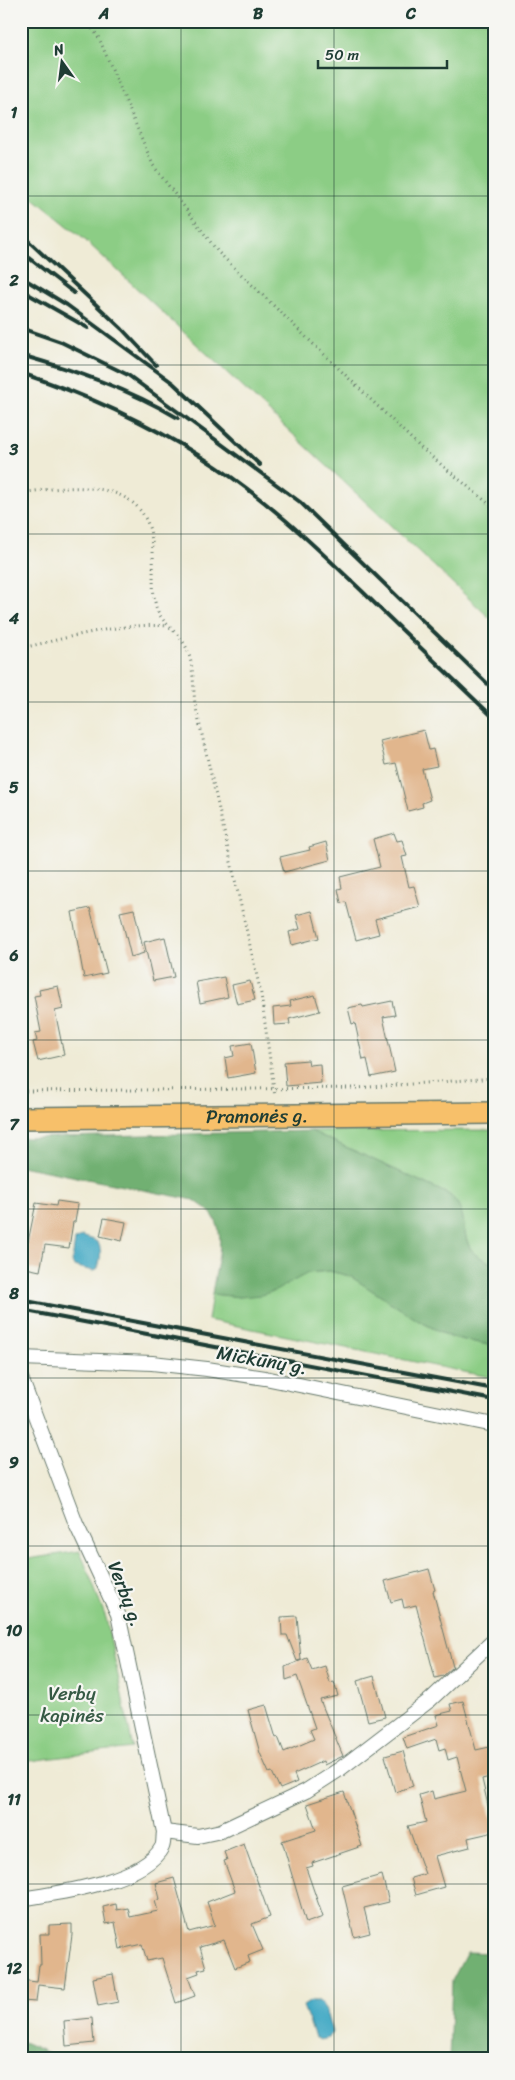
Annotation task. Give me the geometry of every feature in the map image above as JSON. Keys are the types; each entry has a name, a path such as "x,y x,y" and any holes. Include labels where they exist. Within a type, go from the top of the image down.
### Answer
{"main road":[{"name":"Pramonės g.","path":"21,1118 494,1113"}],"street":[{"name":"Mickūnų g.","path":"21,1358 152,1363 207,1369 265,1378 494,1425"},
{"name":"Verbų g.","path":"21,1378 76,1524 118,1614 164,1832"},
{"path":"21,1899 73,1891 112,1880 142,1865 155,1856 162,1846 164,1832 198,1836 222,1831 306,1791 340,1768 430,1700 494,1640"}],"path":[{"path":"86,21 98,36 153,165 218,252 420,448 494,508"},
{"path":"21,493 66,487 106,490 126,499 142,512 149,526 152,541 155,602 167,626 184,644 190,662 195,704 261,994 275,1088 276,1115"},
{"path":"21,648 128,627 167,626"},
{"path":"21,1092 356,1088 494,1078"}],"green space":[{"path":"21,21 494,21 494,622 85,240 21,188"},
{"path":"494,1130 494,1264 473,1252 466,1237 460,1208 448,1194 311,1131"},
{"path":"311,1131 448,1194 455,1201 460,1208 466,1237 473,1252 494,1264 494,1346 451,1337 419,1321 350,1276 329,1271 308,1273 277,1290 261,1295 240,1297 212,1294 219,1252 219,1230 210,1212 194,1200 21,1166 21,1138"},
{"path":"329,1271 350,1276 419,1321 450,1337 494,1346 494,1378 208,1320 212,1294 240,1297 308,1273"},
{"name":"Verbų kapinės","path":"80,1551 106,1618 133,1748 21,1762 21,1560"},
{"path":"467,1952 494,1953 494,2059 449,2059 452,1981"},
{"path":"21,2041 63,2059 21,2059"}],"water":[{"path":"82,1236 99,1244 100,1256 97,1270 93,1271 74,1266 72,1262 75,1240"},
{"path":"311,2001 319,2001 326,2011 332,2032 329,2038 320,2040 315,2037 303,2006"}],"building":[{"path":"424,730 429,750 433,749 437,766 422,769 430,800 422,803 423,807 408,811 396,763 386,765 380,741"},
{"path":"394,833 397,841 402,840 407,856 402,857 409,887 414,886 420,907 375,919 379,934 356,940 346,902 341,903 338,889 342,888 340,877 380,867 373,839"},
{"path":"326,842 330,860 284,872 280,857 310,850 309,847"},
{"path":"90,908 107,973 84,978 72,912"},
{"path":"134,909 144,953 131,957 120,912"},
{"path":"312,911 319,938 292,945 289,932 300,929 296,915"},
{"path":"165,937 174,977 153,981 144,942"},
{"path":"224,977 228,997 200,1003 196,982"},
{"path":"250,981 255,1000 237,1004 232,985"},
{"path":"58,986 63,1009 55,1011 64,1055 38,1061 33,1042 37,1041 35,1033 41,1032 34,996 40,995 39,990"},
{"path":"315,995 320,1011 289,1019 290,1024 274,1025 273,1008 291,1006 290,1001"},
{"path":"392,1001 395,1015 383,1017 395,1072 371,1077 367,1059 363,1060 355,1023 352,1024 348,1008"},
{"path":"251,1043 256,1073 228,1078 225,1058 234,1056 232,1046"},
{"path":"308,1060 309,1065 320,1064 321,1083 286,1086 284,1062"},
{"path":"57,1201 78,1204 69,1248 45,1245 40,1271 21,1267 21,1241 28,1242 36,1203 56,1206"},
{"path":"104,1218 126,1222 122,1241 100,1236"},
{"path":"429,1569 453,1667 443,1676 435,1678 416,1605 404,1608 402,1599 391,1602 385,1581"},
{"path":"297,1616 301,1660 297,1661 287,1635 282,1635 281,1617"},
{"path":"307,1658 312,1670 325,1666 330,1683 334,1682 338,1696 320,1700 343,1756 324,1765 323,1761 294,1774 297,1782 280,1789 272,1772 269,1773 260,1753 248,1710 266,1705 276,1738 278,1737 284,1752 314,1739 310,1730 315,1728 297,1676 286,1680 285,1667"},
{"path":"374,1676 385,1717 368,1721 357,1681"},
{"path":"463,1701 476,1750 494,1746 494,1776 482,1779 494,1832 468,1838 470,1847 435,1856 444,1887 416,1895 411,1878 425,1874 408,1826 426,1822 419,1795 432,1791 434,1799 466,1791 457,1757 448,1760 445,1748 439,1750 436,1739 407,1749 403,1737 439,1725 436,1715 452,1711 450,1704"},
{"path":"403,1751 413,1786 395,1792 385,1756"},
{"path":"344,1792 362,1846 312,1863 313,1866 306,1868 323,1917 306,1923 282,1841 316,1830 307,1804"},
{"path":"244,1844 270,1917 252,1924 263,1950 248,1956 250,1962 235,1968 224,1940 200,1947 206,1968 198,1970 199,1973 188,1977 195,1996 176,2003 162,1958 147,1961 142,1944 120,1949 115,1922 106,1924 103,1907 116,1904 117,1910 128,1908 130,1917 158,1911 155,1901 160,1899 156,1883 174,1878 189,1932 215,1925 207,1902 235,1891 224,1861 227,1860 224,1852"},
{"path":"382,1875 389,1902 364,1908 370,1933 354,1937 342,1886"},
{"path":"72,1924 65,1988 38,1985 36,2002 21,2001 21,1980 37,1982 39,1965 41,1965 40,1934 49,1934 49,1925"},
{"path":"113,1974 118,2002 98,2006 93,1978"},
{"path":"92,2018 94,2043 66,2046 64,2021"}],"railway":[{"path":"21,234 122,329 156,365"},
{"path":"21,252 74,293"},
{"path":"21,277 67,305 173,383 260,465"},
{"path":"21,290 88,328"},
{"path":"21,328 61,342 128,375 300,502 494,690"},
{"path":"21,355 102,382 141,398 178,418"},
{"path":"21,373 115,410 160,432 225,472 286,520 494,718"},
{"path":"21,1300 494,1389"},
{"path":"21,1310 494,1400"}]}
